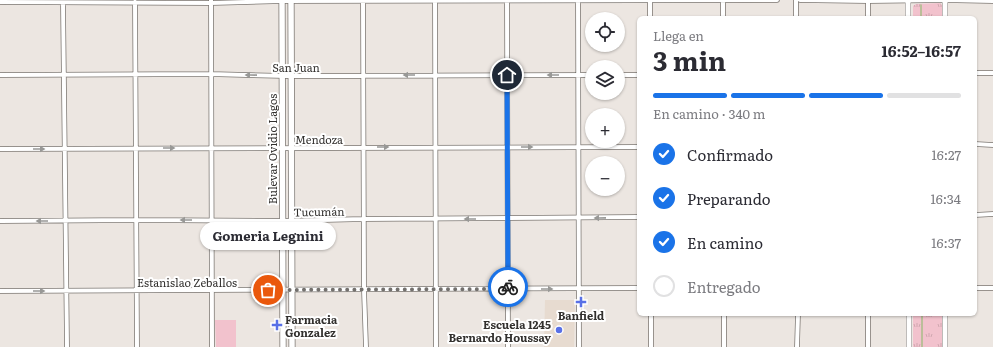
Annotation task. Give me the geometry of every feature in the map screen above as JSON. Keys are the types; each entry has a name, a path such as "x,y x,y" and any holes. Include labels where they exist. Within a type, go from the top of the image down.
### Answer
{"main road":[{"name":"Bulevar Ovidio Lagos","path":"282,1 283,347"},
{"name":"Bulevar Ovidio Lagos","path":"291,1 292,347"}],"street":[{"path":"578,0 579,347"},
{"path":"650,0 650,16"},
{"path":"723,0 723,16"},
{"path":"0,2 777,0"},
{"path":"796,0 796,16"},
{"path":"800,0 993,1"},
{"path":"908,0 908,16"},
{"path":"945,0 945,16"},
{"path":"211,1 210,74 212,148 212,347"},
{"path":"363,1 363,219 366,347"},
{"path":"435,1 436,347"},
{"path":"507,1 508,347"},
{"path":"868,1 868,16"},
{"path":"135,2 137,347"},
{"path":"63,3 67,347"},
{"path":"977,73 993,73"},
{"name":"San Juan","path":"0,75 585,75"},
{"path":"625,75 637,75"},
{"path":"977,144 993,145"},
{"name":"Mendoza","path":"0,149 637,147"},
{"path":"977,214 993,214"},
{"name":"Tucumán","path":"0,221 292,221 637,217"},
{"name":"Estanislao Zeballos","path":"0,291 637,288"},
{"path":"977,288 993,288"},
{"path":"651,316 651,347"},
{"path":"724,316 724,347"},
{"path":"797,347 798,316"},
{"path":"868,316 868,347"},
{"path":"909,316 909,347"},
{"path":"945,316 945,347"}],"shaded area":[{"name":"Escuela 1245 Bernardo Houssay","path":"545,300 575,300 574,347 544,347"}],"green space":[{"path":"940,3 943,6 943,16 913,16 913,6 916,4"},
{"path":"913,316 944,316 943,347 913,347"},
{"path":"215,320 236,320 236,347 216,347"}],"waterway":[{"path":"921,5 921,16"},
{"path":"922,316 922,347"}],"way so far":[{"path":"268,290 508,289 508,287"}],"place":[{"name":"Gomeria Legnini","path":"268,290"},
{"name":"Banfield","path":"581,302"},
{"name":"Farmacia Gonzalez","path":"277,325"},
{"name":"Escuela 1245 Bernardo Houssay","path":"559,330"}],"route":[{"path":"507,75 508,287"}]}
